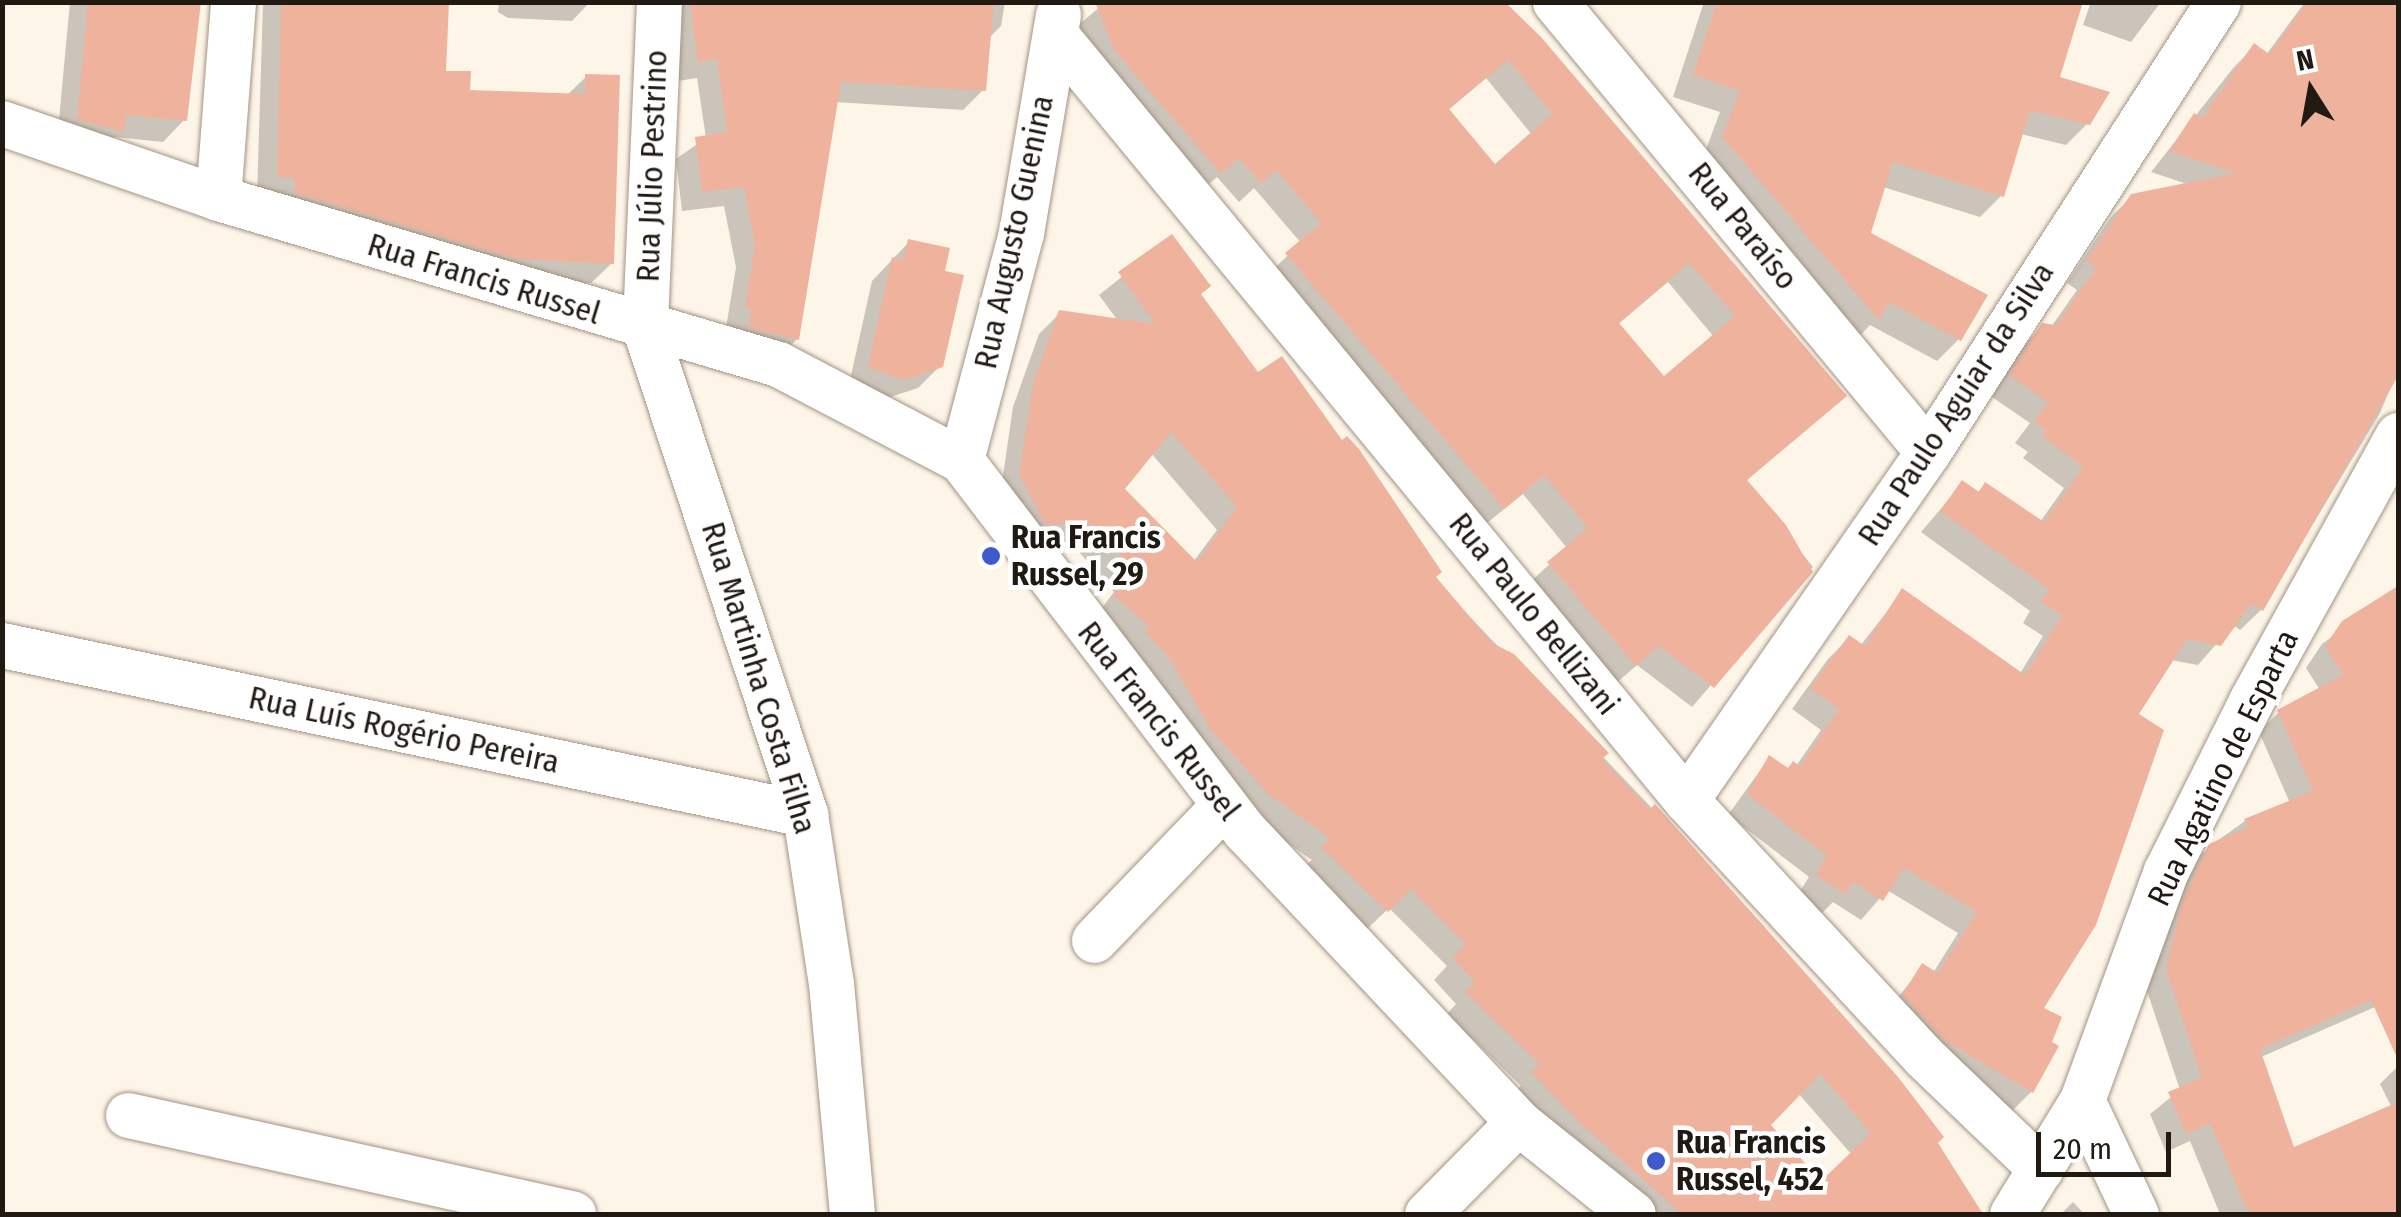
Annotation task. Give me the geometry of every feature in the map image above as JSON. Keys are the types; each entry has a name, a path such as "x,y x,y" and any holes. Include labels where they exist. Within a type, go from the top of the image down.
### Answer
{"street":[{"path":"218,198 233,2"},
{"name":"Rua Júlio Pestrino","path":"645,329 658,2"},
{"name":"Rua Paraíso","path":"1555,2 1928,452"},
{"name":"Rua Paulo Aguiar da Silva","path":"1686,800 1928,452 2218,2"},
{"name":"Rua Augusto Guenina","path":"961,460 1021,233 1058,18"},
{"name":"Rua Paulo Bellizani","path":"1058,18 1686,800 1924,1056 2041,1168"},
{"name":"Rua Francis Russel","path":"2,123 218,198 645,329 778,364 961,460 1224,805 1518,1122 1633,1214"},
{"name":"Rua Martinha Costa Filha","path":"645,329 805,814 831,982 852,1214"},
{"name":"Rua Agatino de Esparta","path":"2012,1214 2082,1100 2166,871 2250,701 2398,439"},
{"name":"Rua Luís Rogério Pereira","path":"2,645 805,814"},
{"path":"1094,940 1224,805"},
{"path":"2082,1100 2136,1214"},
{"path":"128,1115 573,1214"},
{"path":"1427,1214 1518,1122"}],"building":[{"path":"88,2 201,2 187,121 126,115 124,132 77,119"},
{"path":"281,2 449,2 446,71 471,71 470,90 585,94 585,74 620,75 614,264 516,259 295,193 294,178 277,177"},
{"path":"690,2 994,2 986,91 841,82 799,340 749,328 751,309 745,308 755,245 744,187 702,192 695,137 727,132 717,59 698,62"},
{"path":"1095,2 1505,2 1541,37 1847,396 1747,480 1786,525 1813,572 1714,688 1659,646 1636,666 1547,562 1588,528 1544,475 1504,509 1285,253 1321,223 1276,170 1261,183 1239,158 1221,174 1114,50","holes":["1508,60 1552,114 1495,164 1449,109","1689,263 1735,316 1664,376 1619,323"]},
{"path":"1717,2 2083,2 2060,77 2110,92 2090,125 2030,110 2004,197 1893,162 1871,233 1988,295 1961,341 1889,302 1879,320 1722,137 1740,91 1693,75"},
{"path":"2307,2 2398,2 2398,376 2263,611 2251,604 2221,646 2187,639 2139,714 2164,730 2096,925 2044,1008 2062,1017 2052,1042 2059,1046 2033,1093 1944,1040 1902,995 1922,963 1938,973 1977,912 1904,868 1883,901 1853,882 1845,894 1815,875 1827,856 1747,794 1769,755 1788,768 1793,761 1800,766 1839,709 1810,688 1849,635 1865,646 1902,588 2025,675 2062,615 2041,602 2049,589 1940,511 1962,480 1979,492 1985,482 2044,522 2083,467 2042,436 2046,430 2034,422 2048,402 2010,376 2012,369 2042,323 2056,325 2096,268 2086,261 2131,194 2236,173 2169,151 2194,113 2202,118 2254,43 2269,54"},
{"path":"1172,234 1211,286 1201,294 1258,372 1282,356 1342,440 1347,436 1359,449 1442,572 1436,577 1492,643 1514,654 1609,753 1602,759 1650,809 1655,804 1898,1077 1944,1137 1938,1143 1983,1214 1682,1214 1580,1123 1531,1072 1540,1064 1465,992 1475,982 1452,958 1466,944 1411,889 1388,912 1321,847 1330,838 1269,795 1211,730 1168,656 1145,632 1149,627 1113,595 1133,570 1093,524 1045,524 1019,474 1033,384 1059,310 1155,324 1118,272","holes":["1171,432 1237,507 1197,562 1125,489","1820,1074 1871,1133 1821,1181 1771,1125"]},
{"path":"908,239 950,248 945,271 964,275 943,367 904,380 868,367 892,257 903,260"},
{"path":"2398,586 2398,1060 2371,1000 2260,1049 2294,1147 2398,1102 2398,1214 2249,1214 2210,1123 2186,1134 2168,1092 2202,1078 2166,969 2182,902 2209,844 2248,827 2244,819 2313,791 2277,710 2343,675 2325,646 2342,621"}],"place":[{"name":"Rua Francis Russel, 29","path":"991,556"},
{"name":"Rua Francis Russel, 452","path":"1656,1161"}]}
